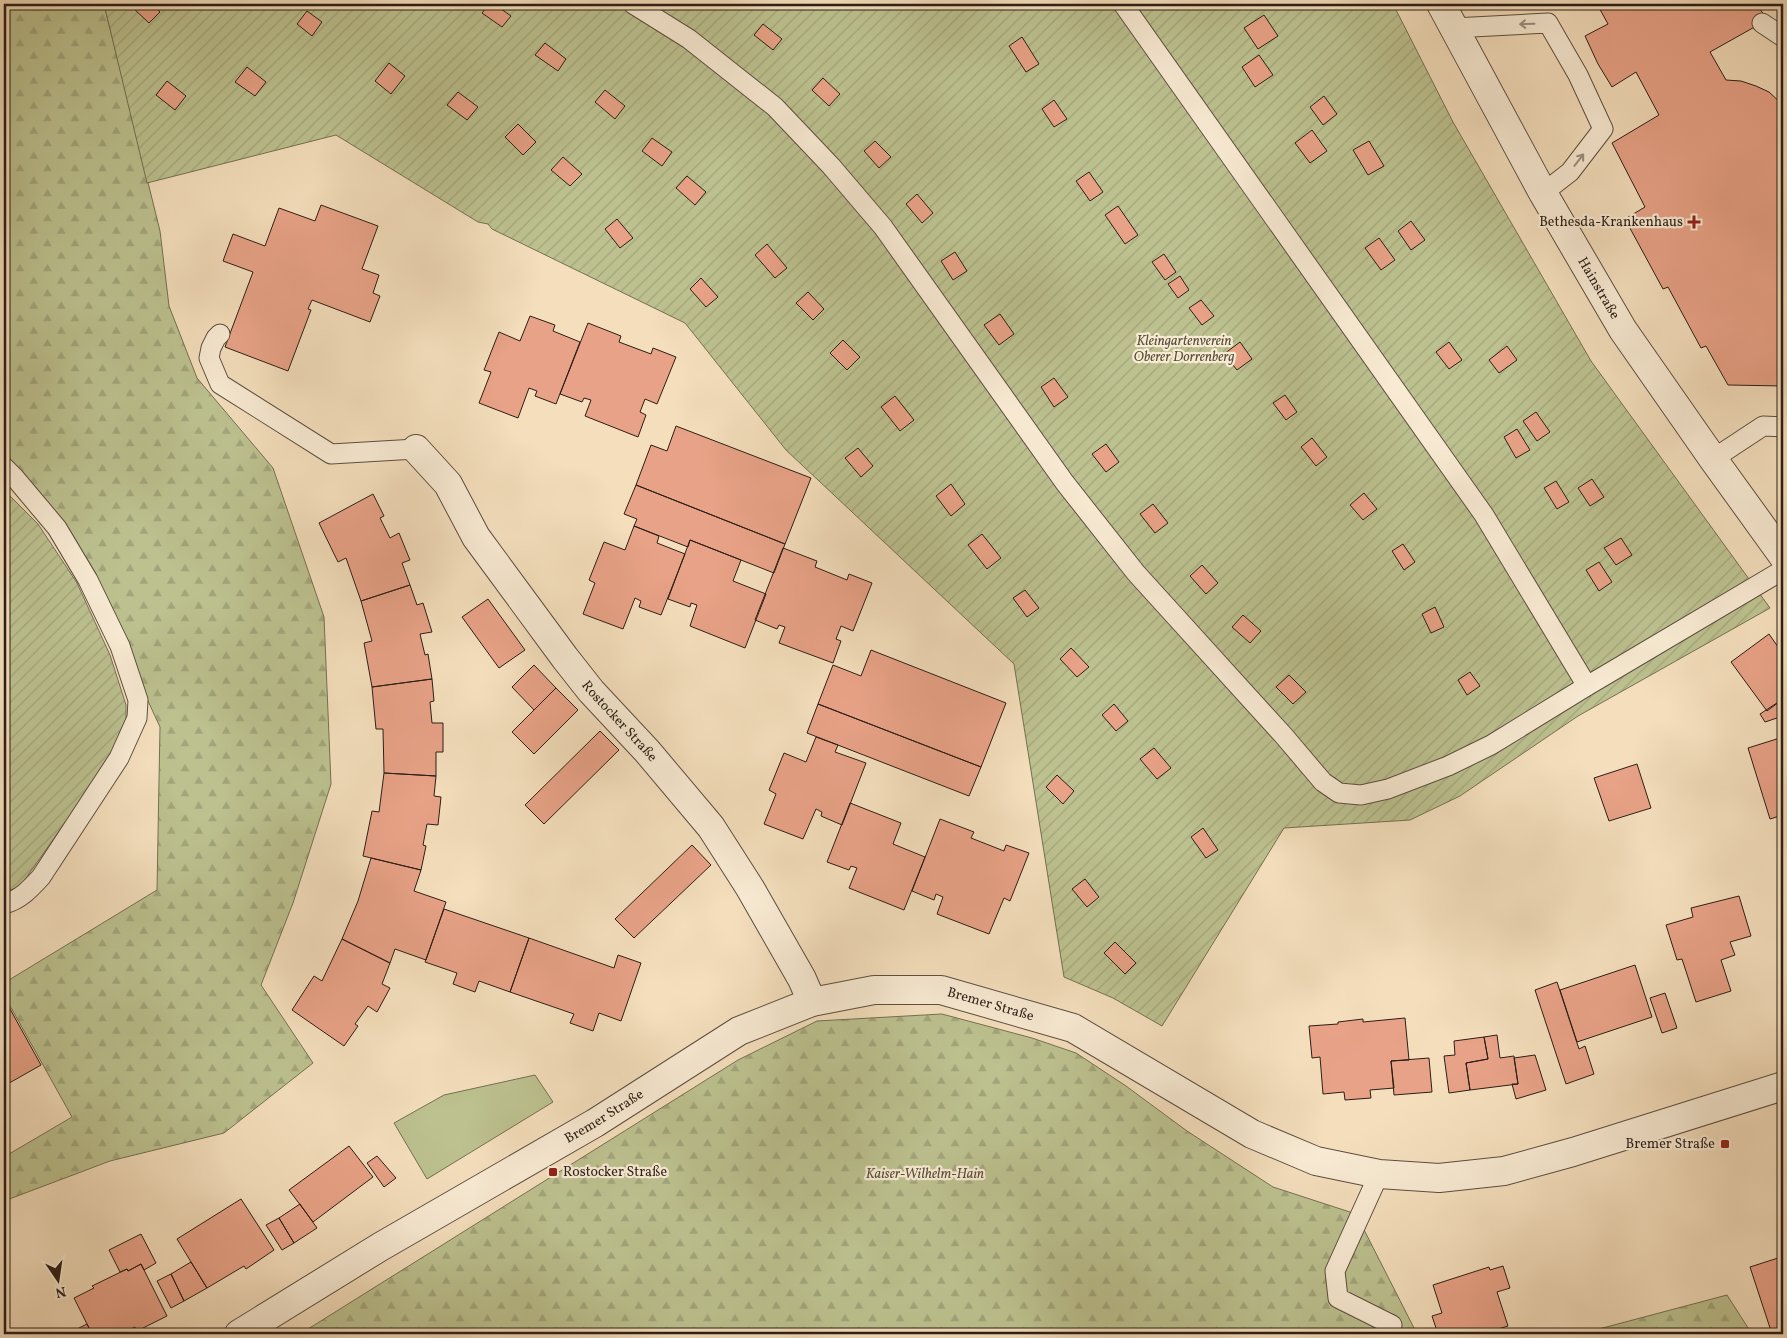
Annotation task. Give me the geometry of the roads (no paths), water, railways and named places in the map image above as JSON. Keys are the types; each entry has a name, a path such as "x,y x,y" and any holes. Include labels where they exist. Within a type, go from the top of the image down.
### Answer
{"street":[{"name":"Hainstraße","path":"1447,16 1543,193 1623,330 1783,556"},
{"name":"Rostocker Straße","path":"416,449 448,484 476,537 565,658 591,691 647,751 711,827 750,888 806,987 812,1002"},
{"name":"Bremer Straße","path":"239,1334 380,1247 594,1123 739,1031 812,1002 874,990 941,990 1073,1028 1252,1134 1316,1161 1379,1174 1439,1178 1504,1171 1573,1152 1783,1086"}],"lane":[{"path":"633,4 689,39 775,107 831,166 883,227 1065,483 1136,574 1284,736 1323,782 1339,793 1361,795 1388,789 1448,766 1491,745 1783,570"},
{"path":"1122,4 1484,515 1587,686"},
{"path":"1447,16 1548,23 1578,75 1603,130 1570,172 1543,193"},
{"path":"1762,23 1783,37"},
{"path":"220,334 211,348 209,358 220,384 331,454 416,449"},
{"path":"1713,459 1763,426 1783,427"},
{"path":"4,468 57,528 88,580 120,646 138,700 137,718 119,758 41,877 29,891 14,901 4,904"},
{"path":"1379,1174 1336,1271 1338,1298 1392,1326"}],"place":[{"name":"Bethesda-Krankenhaus","path":"1694,222"},
{"name":"Bremer Straße","path":"1725,1144"},
{"name":"Rostocker Straße","path":"553,1172"}],"park label":[{"name":"Kleingartenverein Oberer Dorrenberg","path":"1184,350"},
{"name":"Kaiser-Wilhelm-Hain","path":"925,1174"}]}
